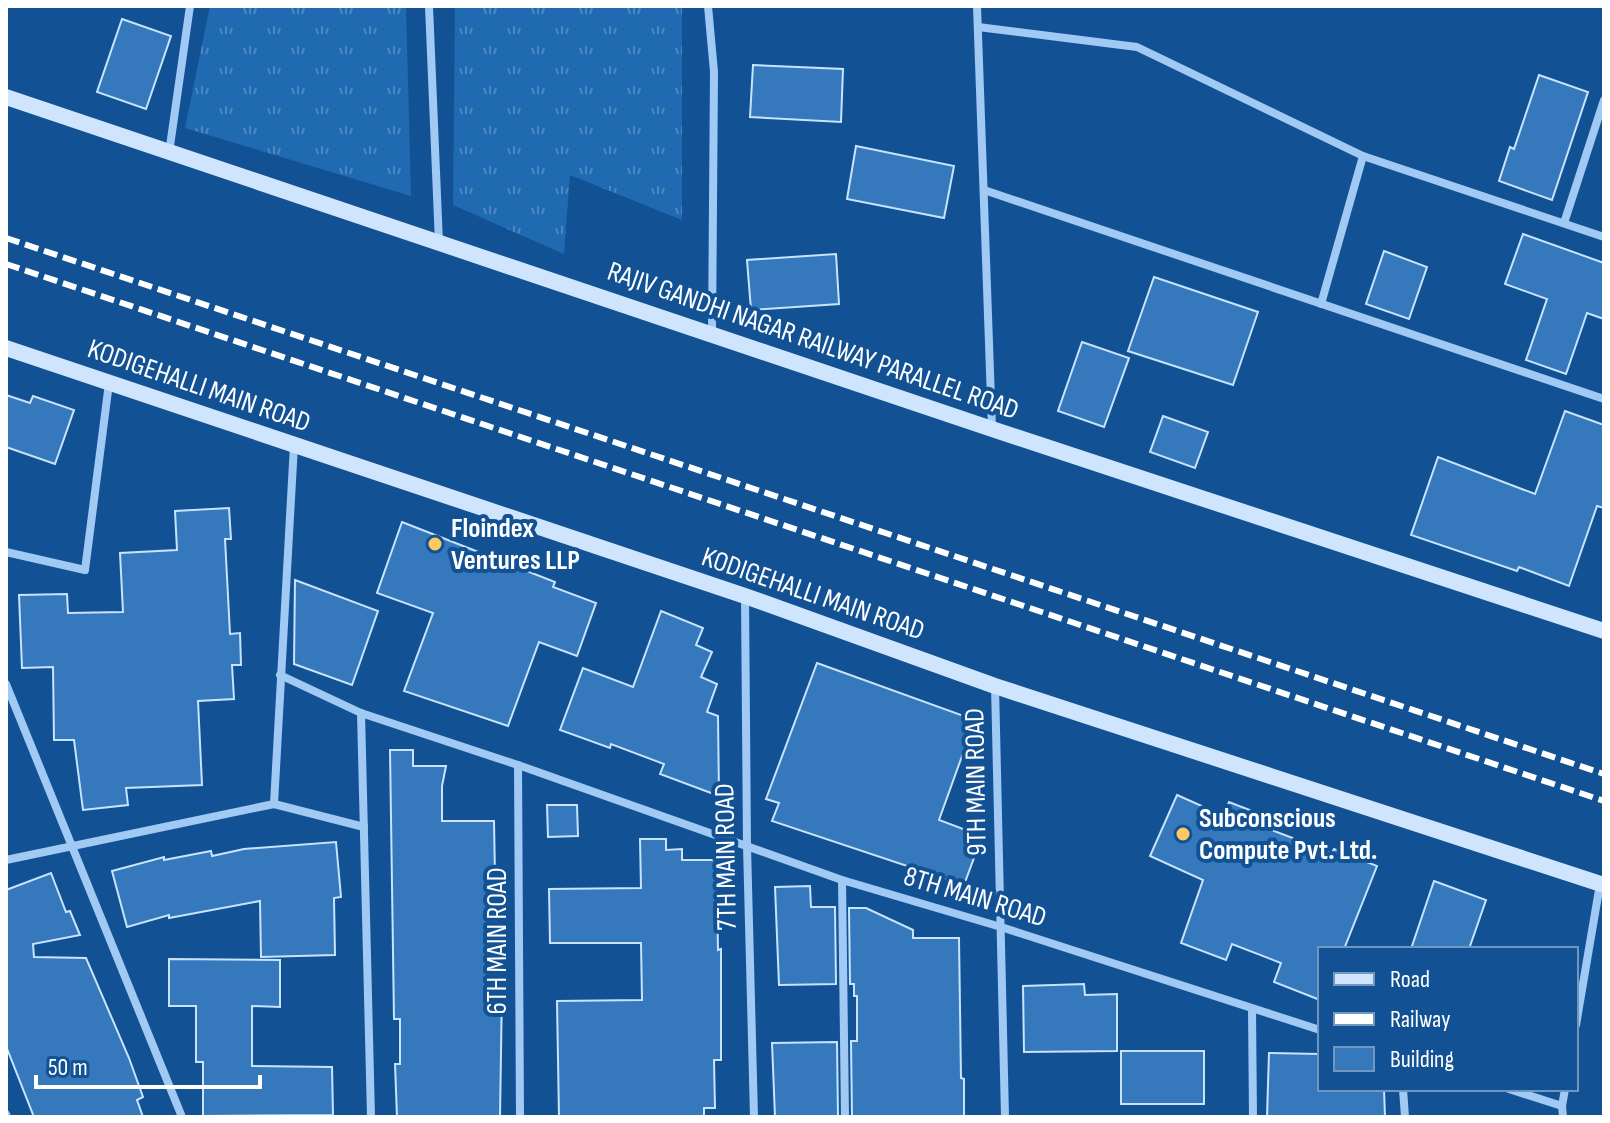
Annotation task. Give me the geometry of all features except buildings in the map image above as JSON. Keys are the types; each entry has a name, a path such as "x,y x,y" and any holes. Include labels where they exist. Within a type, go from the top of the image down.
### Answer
{"street":[{"path":"169,153 190,6"},
{"path":"429,6 439,244"},
{"path":"708,6 714,72 712,335"},
{"path":"977,6 992,429"},
{"path":"978,27 1137,47 1363,156 1604,237"},
{"name":"RAJIV GANDHI NAGAR RAILWAY PARALLEL ROAD","path":"6,97 1604,631"},
{"path":"1564,223 1604,100"},
{"path":"1321,304 1363,156"},
{"path":"984,190 1604,399"},
{"name":"KODIGEHALLI MAIN ROAD","path":"6,348 745,596 995,686 1602,884"},
{"path":"6,552 85,570 109,383"},
{"path":"274,804 294,445"},
{"name":"7TH MAIN ROAD","path":"745,596 754,1117"},
{"name":"8TH MAIN ROAD","path":"280,675 361,713 842,880 1001,927 1318,1029"},
{"path":"6,684 182,1117"},
{"name":"9TH MAIN ROAD","path":"995,686 1005,1117"},
{"path":"361,713 371,1117"},
{"name":"6TH MAIN ROAD","path":"518,765 520,1117"},
{"path":"6,860 274,804 364,827"},
{"path":"842,880 845,1117"},
{"path":"1578,1014 1602,884"},
{"path":"1252,1009 1253,1117"},
{"path":"1403,1091 1405,1117"},
{"path":"1515,1091 1562,1106"},
{"path":"1563,1117 1565,1091"}],"green space":[{"path":"210,6 406,6 411,196 185,128"},
{"path":"455,6 682,6 682,220 570,175 564,254 453,205"}],"railway":[{"path":"6,238 1604,774"},
{"path":"6,264 1604,801"}],"place":[{"name":"Floindex Ventures LLP","path":"435,544"},
{"name":"Subconscious Compute Pvt. Ltd.","path":"1183,834"}]}
